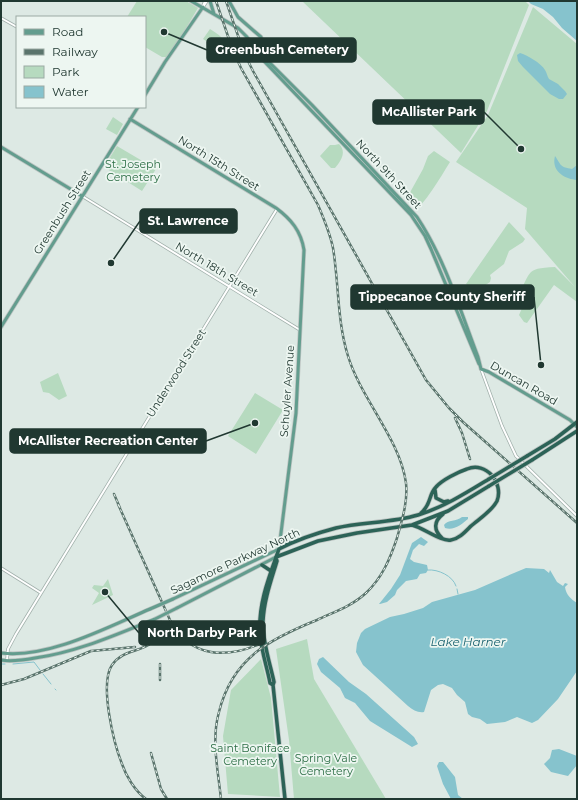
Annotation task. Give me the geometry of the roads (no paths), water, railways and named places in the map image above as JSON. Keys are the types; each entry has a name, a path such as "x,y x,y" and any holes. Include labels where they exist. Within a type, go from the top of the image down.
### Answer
{"highway":[{"name":"Sagamore Parkway North","path":"279,549 337,528 388,521 433,510 452,501 489,479 555,439 576,424"},
{"name":"Sagamore Parkway North","path":"276,557 318,541 357,533 412,525 448,511 577,431"},
{"path":"412,525 426,530 445,540 458,538 490,510 497,500 498,490 495,479 484,469 476,467 469,468 458,473 436,487 427,508 416,515"},
{"path":"436,487 436,498 444,502 452,501"},
{"path":"445,540 437,533 435,526 438,518 448,511"},
{"path":"281,538 284,542 290,544"},
{"name":"Schuyler Avenue","path":"273,685 270,683 260,634 260,611 265,588 279,549"},
{"name":"Schuyler Avenue","path":"276,557 277,561 269,585 263,623 274,682 273,685 286,799"},
{"path":"262,565 271,571"}],"main road":[{"name":"North 9th Street","path":"191,1 238,28 257,50 394,191 417,217 429,236 440,261 478,357 481,370"},
{"path":"207,1 214,14"},
{"path":"229,1 238,17 261,37 262,42 257,50"},
{"path":"146,93 202,7"},
{"name":"Greenbush Street","path":"1,327 137,108"},
{"name":"North 15th Street","path":"130,119 277,209 296,227"},
{"name":"North 18th Street","path":"1,148 82,196"},
{"name":"Schuyler Avenue","path":"279,549 296,413 304,250 300,234 296,227"},
{"name":"Duncan Road","path":"481,370 490,372 513,385 576,424"},
{"name":"Sagamore Parkway North","path":"1,653 7,654 30,652 62,646 173,599 279,549"},
{"name":"Sagamore Parkway North","path":"1,660 7,661 52,656 106,639 155,619 276,557"}],"street":[{"path":"202,7 207,1"},
{"path":"1,18 16,26"},
{"name":"North 18th Street","path":"82,196 300,330"},
{"name":"Underwood Street","path":"7,661 9,645 277,209"},
{"path":"481,370 506,438 516,456 577,516"},
{"path":"1,568 41,593"}],"water":[{"path":"528,1 577,1 577,41 562,28 553,17 543,9 531,4"},
{"path":"520,53 534,60 543,67 549,79 558,84 567,94 563,99 559,99 550,94 523,67 518,61 517,55"},
{"path":"555,156 561,165 565,167 572,169 577,165 577,180 563,176 557,170 554,161"},
{"path":"462,517 468,517 468,519 455,528 445,528 444,525 446,523"},
{"path":"421,537 428,542 424,546 419,544 413,550 410,559 414,562 427,565 428,570 426,573 420,574 417,579 406,581 397,590 395,595 387,602 379,604 400,575 412,543"},
{"name":"Lake Harner","path":"526,568 544,569 549,573 550,570 557,582 563,586 565,583 568,584 565,587 566,592 577,603 577,671 558,699 538,720 532,723 517,717 505,722 487,724 468,714 465,702 452,688 443,684 438,685 431,690 424,712 418,712 408,706 363,665 356,652 357,643 361,633 365,629 390,617 423,608 432,602 475,590"},
{"path":"323,657 349,682 366,694 414,737 418,744 412,747 370,721 355,703 345,698 340,688 321,672 317,664 319,659"},
{"path":"559,749 577,756 577,765 568,776 551,772 544,764 550,758 552,750"},
{"path":"439,762 443,762 455,777 458,795 463,799 451,799 443,784 437,766"}],"waterway":[{"path":"428,570 445,574 452,579 456,586"},
{"path":"457,589 458,594"},
{"path":"13,664 34,662 40,670"},
{"path":"43,674 51,684"}],"railway":[{"path":"216,1 232,48 241,68 318,205 325,221 333,248 340,316 344,343 348,356 362,388 396,451 406,483 404,511 399,531 385,568 372,587 361,598 349,605 269,643 243,664 233,678 225,693 219,712 216,733 215,744 221,799"},
{"path":"226,1 244,53 253,71 426,380 449,408 463,422 577,523"},
{"path":"455,418 462,433 470,459"},
{"path":"114,494 120,508"},
{"path":"118,504 170,620 178,633 199,649 211,652 224,653 237,651 250,648 264,642"},
{"path":"146,799 138,792 128,778 115,743 107,699 108,674 112,665 118,658 147,646 153,641 158,633 161,622"},
{"path":"1,685 24,679 91,651 135,647"},
{"path":"160,664 160,680"},
{"path":"151,753 161,789 167,799"}],"place":[{"name":"Greenbush Cemetery","path":"164,32"},
{"name":"McAllister Park","path":"521,149"},
{"name":"St. Lawrence","path":"111,263"},
{"name":"Tippecanoe County Sheriff","path":"541,365"},
{"name":"McAllister Recreation Center","path":"255,423"},
{"name":"North Darby Park","path":"105,592"}],"park label":[{"name":"St. Joseph Cemetery","path":"133,170"},
{"name":"Saint Boniface Cemetery","path":"250,754"},
{"name":"Spring Vale Cemetery","path":"326,764"}]}
